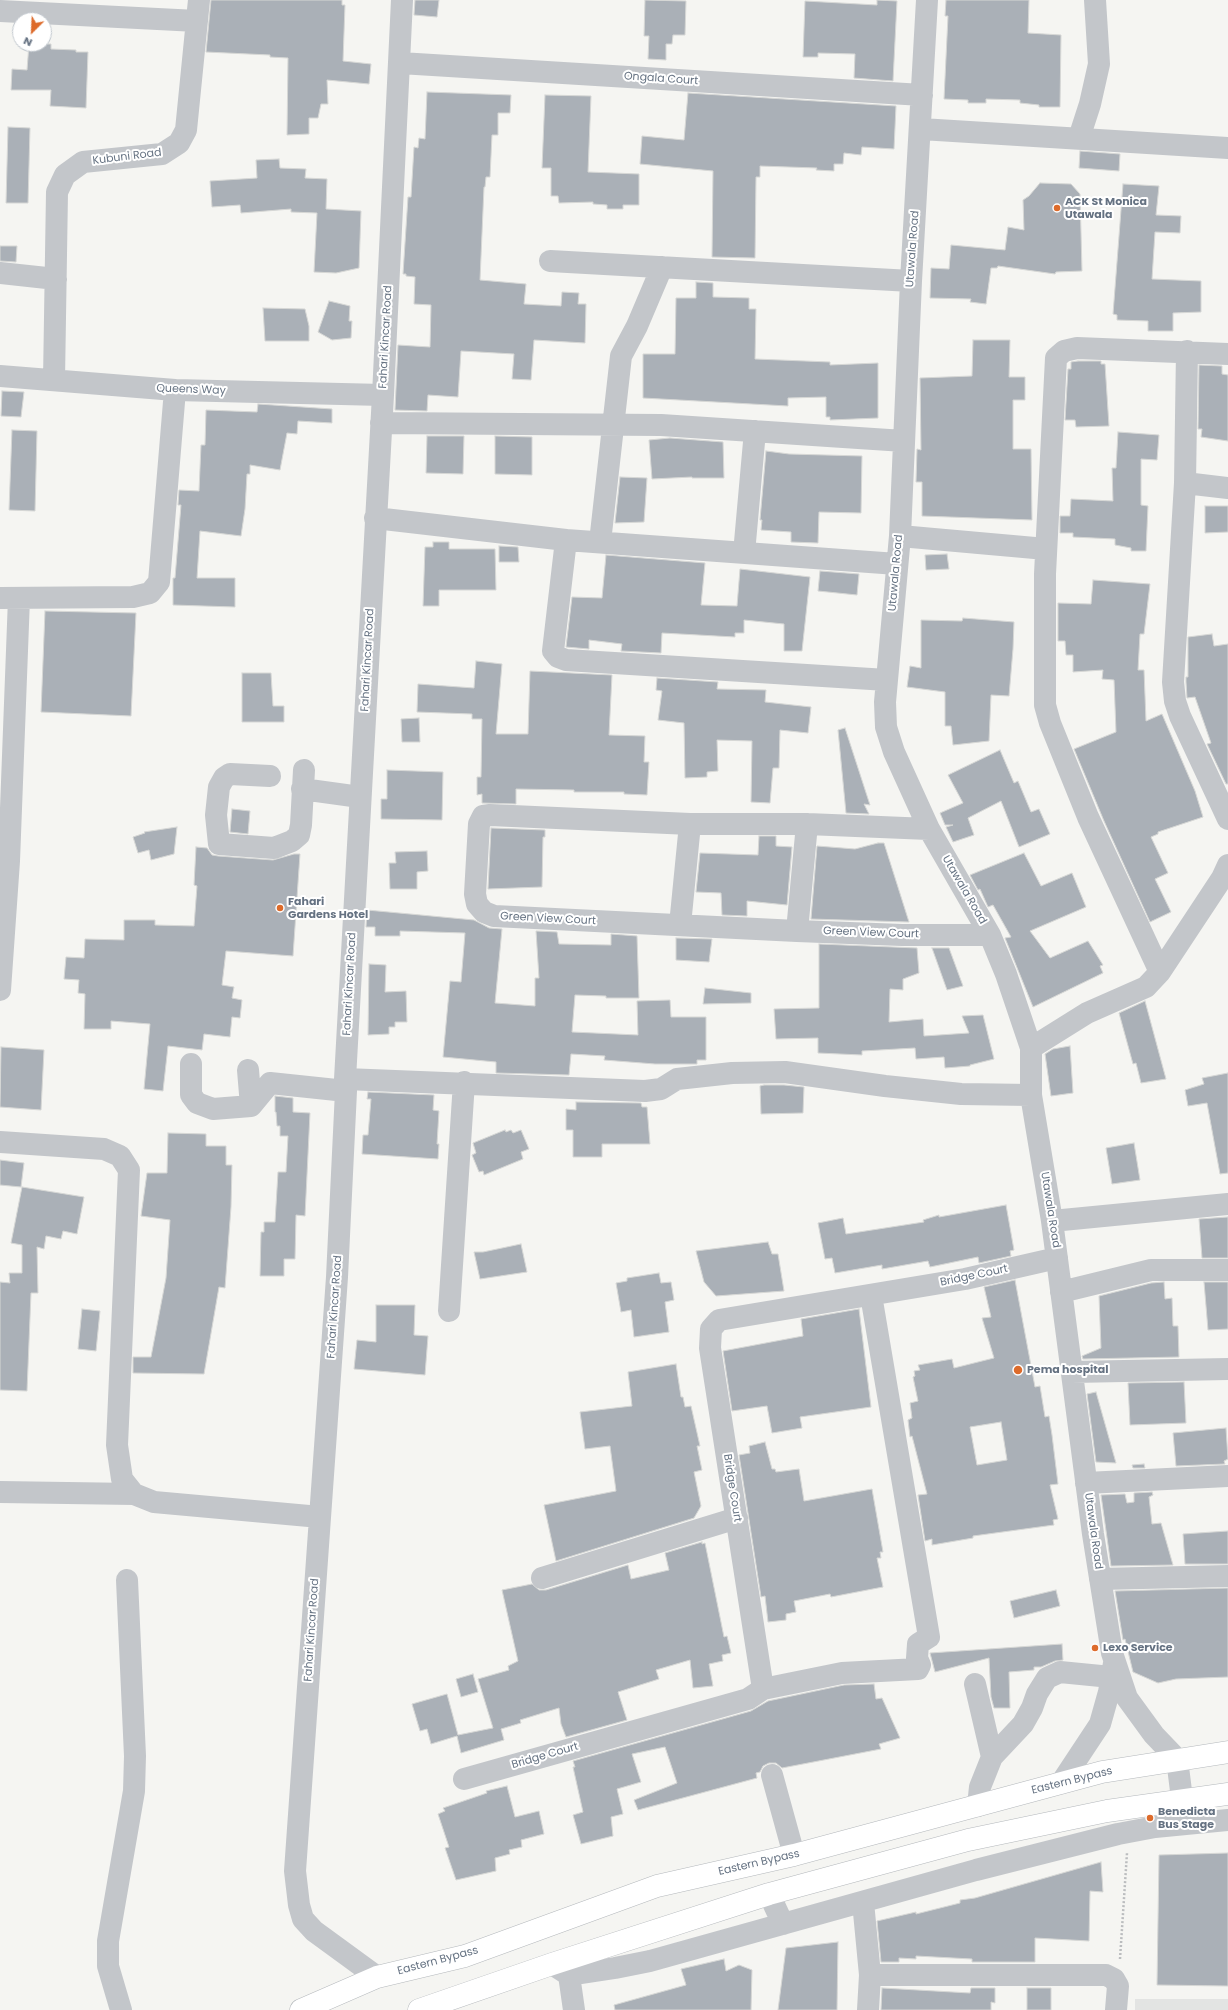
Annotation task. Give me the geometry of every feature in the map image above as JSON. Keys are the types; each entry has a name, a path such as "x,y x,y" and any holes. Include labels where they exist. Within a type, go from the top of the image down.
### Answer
{"main road":[{"name":"Eastern Bypass","path":"307,2009 377,1977 465,1956 657,1886 794,1855 1102,1772 1228,1752"},
{"path":"419,2010 560,1969 769,1894 968,1840 1107,1811 1182,1799 1228,1794"}],"street":[{"name":"Fahari Kincar Road","path":"377,1977 314,1931 303,1919 299,1905 295,1871 337,1277 345,1085 383,395 402,0"},
{"name":"Utawala Road","path":"927,0 921,128 911,281 900,536 887,680 886,727 894,752 929,829 990,935 1006,974 1031,1048 1031,1095 1052,1221 1086,1483 1113,1669 1127,1698 1154,1735 1177,1759"},
{"path":"1079,138 1090,104 1099,64 1096,0"},
{"path":"0,11 198,11"},
{"name":"Kubuni Road","path":"54,380 57,192 65,175 83,162 162,154 179,143 186,130 198,11"},
{"name":"Ongala Court","path":"400,63 922,95"},
{"path":"921,128 1228,148"},
{"path":"550,261 911,281"},
{"path":"600,542 621,356 637,326 662,268"},
{"path":"0,273 56,279"},
{"path":"1160,972 1088,817 1050,723 1045,705 1044,651 1046,549 1056,358 1064,351 1077,348 1187,351 1228,354"},
{"path":"1187,351 1185,483 1173,682 1175,701 1228,819"},
{"name":"Queens Way","path":"0,376 175,390 383,395"},
{"path":"0,990 10,598 134,597 150,593 159,582 175,390"},
{"path":"381,423 661,425 904,441"},
{"path":"744,553 755,431"},
{"path":"1185,483 1228,488"},
{"path":"376,518 566,540 897,564"},
{"path":"900,536 1046,549"},
{"path":"566,540 553,651 562,659 887,680"},
{"path":"270,776 230,774 224,778 219,787 216,815 219,844 274,848 292,841 299,835 301,825 303,780 360,796"},
{"name":"Green View Court","path":"929,829 807,824 690,824 483,816 479,824 475,894 476,904 484,912 494,916 797,931 902,935 990,935"},
{"path":"680,925 690,824"},
{"path":"797,931 807,824"},
{"path":"1031,1048 1087,1013 1146,987 1160,972 1222,878 1228,865"},
{"path":"191,1064 191,1095 197,1103 213,1109 251,1106 270,1083 345,1085 464,1082 645,1091 661,1089 677,1079 732,1073 785,1072 885,1086 962,1094 1031,1095"},
{"path":"248,1070 251,1106"},
{"path":"449,1311 464,1082"},
{"path":"0,1142 104,1149 120,1156 129,1170 117,1445 122,1479 134,1494"},
{"path":"1052,1221 1228,1204"},
{"name":"Bridge Court","path":"464,1779 748,1700 763,1689 710,1348 711,1329 719,1320 966,1279 1057,1258"},
{"path":"1061,1292 1151,1270 1228,1270"},
{"path":"763,1689 842,1673 918,1670 920,1665 917,1658 918,1644 929,1637 871,1295"},
{"path":"1072,1372 1228,1369"},
{"path":"1086,1483 1228,1476"},
{"path":"0,1492 134,1494 154,1502 320,1517"},
{"path":"542,1578 737,1518"},
{"path":"1100,1579 1228,1576"},
{"path":"121,2010 108,1966 108,1941 134,1791 127,1580"},
{"path":"978,1806 980,1787 992,1757 1023,1724 1032,1708 1037,1694 1047,1678 1060,1672 1113,1669 1100,1724 1061,1783"},
{"path":"975,1684 992,1757"},
{"path":"1177,1759 1182,1799"},
{"path":"772,1775 794,1855"},
{"path":"574,2010 560,1969 615,1968 650,1961 976,1870 1128,1832 1155,1827 1228,1820"},
{"path":"769,1894 783,1924"},
{"path":"863,1902 870,1975 868,2010"},
{"path":"870,1975 1106,1975 1114,1979 1118,1986 1116,2010"}],"path":[{"path":"1118,1986 1128,1832"}],"shaded area":[{"path":"1135,1999 1228,1999 1228,2010 1135,2010"}],"building":[{"path":"211,0 342,0 342,5 345,5 343,61 371,64 369,84 327,80 328,104 321,104 318,118 309,118 309,134 287,135 288,58 270,57 270,55 206,52"},
{"path":"415,0 439,0 437,17 414,15"},
{"path":"645,0 686,1 685,35 673,35 672,44 666,44 666,60 648,59 649,36 644,36"},
{"path":"877,0 897,1 893,81 854,78 855,54 818,53 818,57 803,57 805,1 877,5"},
{"path":"946,0 1029,0 1028,33 1061,35 1060,107 1039,107 1039,105 1020,103 1020,100 986,99 986,103 968,103 968,100 944,99 948,16 945,16"},
{"path":"52,49 88,52 86,108 50,106 51,90 11,90 12,69 27,70 28,52 52,52"},
{"path":"427,92 511,95 510,113 498,113 498,135 492,135 490,177 486,177 484,187 480,280 526,284 524,304 561,306 562,292 579,293 578,304 586,304 585,343 534,340 531,380 512,379 514,354 461,351 458,397 428,395 427,411 395,410 398,345 430,347 431,305 414,304 415,277 406,276 406,274 403,274 408,197 411,197 414,147 418,148 419,138 425,139"},
{"path":"688,93 896,106 894,149 862,147 861,155 844,153 843,164 834,164 834,171 816,170 817,168 760,166 760,177 756,177 755,258 712,257 713,171 640,164 642,136 684,140"},
{"path":"545,95 591,96 588,172 639,174 639,205 623,205 623,209 607,209 607,205 593,204 593,202 559,203 558,196 551,196 551,168 542,168"},
{"path":"8,127 30,128 28,203 6,203"},
{"path":"1080,151 1120,154 1119,171 1079,168"},
{"path":"279,159 280,168 306,169 305,178 327,179 326,209 361,211 359,268 336,273 314,272 317,213 291,212 291,209 241,213 240,205 212,207 210,181 257,178 256,160"},
{"path":"1040,183 1071,184 1080,194 1082,271 1056,272 1055,274 998,266 997,268 991,268 986,304 970,302 971,299 930,298 931,268 949,269 951,245 1005,250 1008,227 1024,230 1023,200 1029,196"},
{"path":"1123,184 1159,186 1156,215 1181,216 1180,233 1155,232 1152,279 1201,281 1201,312 1173,313 1173,331 1148,331 1148,321 1117,320 1117,315 1113,314"},
{"path":"0,246 17,246 16,262 0,261"},
{"path":"696,282 713,283 713,297 749,298 749,309 756,309 755,359 830,362 830,365 878,363 878,418 830,420 830,417 826,417 826,397 788,398 788,406 643,398 643,354 675,354 676,298 696,298"},
{"path":"329,301 350,306 349,321 352,321 351,338 332,340 318,332"},
{"path":"263,308 305,309 309,326 309,341 265,341"},
{"path":"973,340 1010,340 1009,377 1025,377 1025,400 1013,400 1013,449 1031,449 1032,520 922,516 922,482 916,482 917,449 921,450 920,378 972,376"},
{"path":"1101,361 1101,364 1105,364 1109,426 1076,427 1075,420 1065,420 1068,369 1071,369 1071,362"},
{"path":"1199,365 1222,366 1222,374 1228,375 1228,441 1201,437 1202,429 1198,429"},
{"path":"2,391 24,392 21,417 1,416"},
{"path":"258,404 332,409 332,423 298,421 297,434 287,433 280,470 250,465 250,474 247,474 245,509 241,536 200,531 197,578 235,578 235,607 173,605 173,578 175,578 181,505 178,505 179,490 199,491 201,445 205,445 206,410 257,412"},
{"path":"12,430 37,431 35,511 9,510"},
{"path":"1118,432 1159,435 1157,460 1141,459 1141,505 1148,506 1146,551 1131,551 1131,548 1115,545 1115,539 1073,537 1073,533 1060,533 1060,516 1070,516 1071,499 1113,501 1112,468 1116,468"},
{"path":"427,436 464,436 463,474 426,473"},
{"path":"495,436 532,437 532,475 495,474"},
{"path":"670,438 723,442 724,478 692,477 652,479 649,440"},
{"path":"766,451 789,454 862,456 861,513 819,512 818,543 791,542 791,532 761,530 762,520 760,520"},
{"path":"620,477 647,478 644,522 615,523"},
{"path":"1205,506 1228,506 1228,532 1205,533"},
{"path":"433,542 449,542 449,549 495,549 496,590 439,590 439,606 423,606 425,547 433,547"},
{"path":"499,546 518,547 519,562 499,562"},
{"path":"947,554 949,569 926,570 925,555"},
{"path":"606,555 705,563 701,605 737,606 740,569 810,577 802,651 784,651 784,624 744,620 744,633 735,633 735,637 662,633 661,653 621,651 622,644 589,640 589,649 566,647 572,597 602,598"},
{"path":"820,571 859,574 857,595 818,591"},
{"path":"1093,580 1150,584 1144,634 1140,634 1138,670 1144,670 1146,721 1162,714 1195,791 1203,817 1158,832 1158,834 1151,837 1168,873 1155,879 1171,912 1150,922 1104,821 1074,749 1116,732 1114,680 1102,679 1103,670 1073,672 1073,655 1066,655 1065,641 1058,641 1058,603 1091,604"},
{"path":"45,611 136,613 131,716 41,712"},
{"path":"963,618 1014,622 1013,649 1009,696 991,695 989,741 953,745 951,726 945,726 945,692 907,687 910,666 921,668 921,620 962,621"},
{"path":"1212,634 1214,646 1228,644 1228,784 1226,784 1207,744 1211,743 1195,697 1187,698 1186,677 1188,677 1188,637"},
{"path":"476,661 502,664 496,734 528,734 530,671 612,675 609,735 645,736 644,762 649,762 647,795 624,794 624,792 574,792 574,790 516,789 516,804 482,803 482,794 477,795 477,777 481,777 482,719 472,719 472,714 417,712 418,684 474,688"},
{"path":"242,673 271,673 273,706 284,706 284,722 242,722"},
{"path":"657,678 718,682 717,689 766,690 765,702 811,707 808,733 780,730 779,768 773,768 770,803 751,802 752,741 717,740 718,771 707,772 707,777 685,778 684,723 658,720 662,691 656,690"},
{"path":"419,718 420,742 402,742 401,719"},
{"path":"845,728 870,805 864,804 869,814 846,813 838,730"},
{"path":"1000,750 1014,783 1018,781 1031,812 1039,809 1050,834 1019,847 1001,801 968,818 974,835 953,842 946,827 953,825 945,825 940,813 963,803 948,775"},
{"path":"387,770 443,772 442,820 381,819 381,799 387,799"},
{"path":"232,809 250,811 248,834 230,832"},
{"path":"177,827 174,854 151,860 149,850 138,853 133,837 145,833 144,832"},
{"path":"491,828 545,830 545,837 543,837 542,887 488,889"},
{"path":"759,836 776,836 776,846 792,847 787,905 747,901 747,916 722,915 721,893 696,892 700,853 758,855"},
{"path":"878,843 884,843 909,922 811,919 817,846 855,849"},
{"path":"196,847 207,848 212,855 273,860 294,854 300,854 293,956 226,951 222,985 234,987 232,998 242,1000 240,1018 232,1017 230,1037 204,1034 202,1050 168,1046 163,1091 144,1089 150,1024 111,1021 111,1029 84,1029 85,994 78,993 79,980 64,979 66,957 84,958 85,939 124,940 124,920 155,920 155,925 194,926 197,886 194,885"},
{"path":"427,851 428,871 417,872 417,889 390,889 389,863 396,863 395,852"},
{"path":"1024,853 1041,886 1072,873 1086,907 1030,931 1050,958 1088,941 1103,965 1100,966 1103,973 1033,1007 1005,938 1011,937 993,905 988,907 980,889 978,890 970,875"},
{"path":"367,910 474,920 489,928 502,929 495,1003 535,1006 535,978 539,978 536,931 557,932 559,944 611,945 611,934 637,936 639,998 606,998 606,996 575,995 572,1032 638,1035 637,1001 670,1000 671,1017 706,1017 706,1060 697,1060 697,1064 655,1064 604,1060 605,1056 571,1054 569,1075 496,1073 496,1062 443,1057 450,981 461,982 465,933 400,931 400,936 375,936 375,927 366,927"},
{"path":"676,938 712,939 709,962 676,960"},
{"path":"819,944 917,948 919,973 903,979 903,990 890,989 889,1022 923,1019 924,1036 969,1033 962,1016 983,1015 994,1059 970,1066 945,1068 944,1057 916,1059 915,1048 862,1051 862,1055 818,1053 818,1038 776,1039 774,1009 819,1008"},
{"path":"932,948 949,948 963,986 947,990"},
{"path":"369,964 386,965 385,992 406,991 407,1022 395,1022 395,1027 389,1027 389,1034 368,1035"},
{"path":"705,988 751,993 751,1003 703,1004"},
{"path":"1145,1001 1166,1079 1141,1083 1136,1063 1133,1064 1119,1013"},
{"path":"1070,1046 1073,1093 1051,1096 1045,1054 1053,1049"},
{"path":"1,1047 44,1050 41,1110 0,1107"},
{"path":"1228,1073 1228,1173 1220,1174 1207,1103 1188,1106 1185,1090 1204,1084 1202,1078"},
{"path":"760,1086 804,1087 803,1113 761,1114"},
{"path":"368,1092 434,1095 433,1110 439,1111 437,1144 439,1144 438,1159 362,1154 363,1135 368,1135 371,1099 367,1099"},
{"path":"275,1096 293,1098 293,1112 310,1113 305,1216 296,1215 295,1259 284,1259 284,1276 260,1276 261,1232 264,1232 264,1222 275,1222 278,1172 286,1172 288,1136 280,1136 280,1126 277,1126 275,1112"},
{"path":"576,1102 641,1103 642,1107 647,1107 650,1144 602,1144 602,1157 573,1157 573,1130 566,1130 566,1109 576,1110"},
{"path":"505,1130 506,1132 511,1130 513,1133 521,1130 529,1149 521,1152 523,1159 484,1175 483,1171 479,1172 472,1155 476,1153 473,1143"},
{"path":"168,1133 206,1134 206,1146 226,1146 226,1165 232,1165 231,1207 225,1288 219,1287 204,1374 133,1373 133,1357 151,1357 166,1278 170,1220 141,1216 147,1173 167,1173"},
{"path":"1134,1143 1140,1180 1112,1184 1106,1148"},
{"path":"0,1160 24,1163 21,1187 0,1185"},
{"path":"22,1187 84,1197 77,1234 63,1231 61,1239 46,1236 44,1249 37,1247 38,1293 31,1293 27,1391 0,1390 0,1282 10,1283 9,1273 22,1273 22,1245 11,1243"},
{"path":"1006,1205 1014,1250 1010,1251 1011,1256 979,1263 978,1257 930,1267 928,1261 882,1269 882,1265 835,1273 832,1258 825,1259 818,1223 843,1218 846,1234 924,1222 923,1220 939,1215 939,1217"},
{"path":"1228,1217 1228,1258 1202,1258 1199,1219"},
{"path":"768,1242 772,1254 778,1254 784,1291 716,1296 704,1282 696,1251"},
{"path":"521,1244 527,1272 480,1279 474,1252 483,1252"},
{"path":"659,1273 661,1283 671,1282 674,1300 665,1302 669,1332 634,1337 631,1310 621,1312 616,1283 627,1281 627,1278"},
{"path":"1015,1280 1035,1387 1040,1386 1045,1417 1049,1416 1058,1484 1050,1485 1058,1519 1053,1520 1054,1525 973,1536 973,1538 932,1545 932,1539 925,1541 918,1495 927,1494 912,1436 910,1437 908,1420 912,1418 910,1403 918,1401 913,1377 915,1376 914,1371 920,1370 918,1365 952,1359 954,1368 994,1358 982,1318 991,1317 984,1287","holes":["1001,1422 1007,1460 977,1465 970,1427"]},
{"path":"1164,1282 1165,1299 1172,1298 1173,1326 1178,1326 1179,1357 1083,1359 1082,1356 1101,1348 1099,1296 1151,1283"},
{"path":"1204,1282 1228,1282 1228,1329 1208,1330"},
{"path":"376,1305 415,1305 414,1335 428,1336 425,1375 354,1369 357,1340 376,1342"},
{"path":"82,1309 100,1311 96,1351 78,1349"},
{"path":"859,1309 871,1407 800,1417 802,1428 772,1433 767,1406 732,1411 723,1351 803,1336 801,1319"},
{"path":"676,1364 681,1397 683,1397 685,1407 691,1406 700,1446 697,1446 702,1470 694,1472 701,1506 694,1518 556,1561 544,1505 616,1491 610,1446 585,1449 580,1412 632,1406 628,1372"},
{"path":"1184,1382 1186,1423 1130,1425 1128,1383"},
{"path":"1096,1392 1116,1463 1096,1462 1087,1394"},
{"path":"1226,1428 1228,1459 1224,1461 1225,1464 1176,1466 1173,1433"},
{"path":"765,1442 772,1469 775,1469 776,1472 799,1469 804,1501 872,1489 883,1552 880,1552 881,1558 877,1558 883,1587 831,1597 830,1594 794,1601 796,1612 786,1614 786,1620 768,1622 765,1596 761,1597 739,1455 750,1453 749,1446"},
{"path":"1144,1464 1145,1468 1133,1468 1132,1465"},
{"path":"1152,1492 1153,1495 1149,1497 1152,1524 1161,1523 1173,1565 1111,1566 1101,1495 1125,1494 1127,1503 1134,1502 1134,1493"},
{"path":"1228,1531 1228,1564 1185,1564 1183,1534"},
{"path":"702,1542 702,1544 705,1543 724,1637 727,1636 731,1653 722,1655 723,1661 709,1664 713,1686 693,1688 690,1660 656,1670 659,1679 618,1692 627,1720 566,1737 561,1724 559,1708 520,1720 521,1723 501,1729 504,1740 461,1753 457,1736 431,1744 427,1729 420,1731 412,1704 447,1694 458,1735 493,1728 478,1679 509,1670 508,1666 518,1661 502,1590 532,1584 539,1590 546,1590 628,1565 631,1579 669,1570 665,1553"},
{"path":"1228,1588 1228,1677 1176,1679 1158,1683 1133,1672 1125,1639 1123,1640 1115,1591"},
{"path":"1056,1590 1060,1606 1014,1618 1010,1601"},
{"path":"1062,1644 1063,1660 1055,1661 1041,1667 1034,1667 1034,1670 1009,1672 1010,1708 994,1708 991,1697 989,1658 935,1672 930,1653"},
{"path":"473,1674 478,1692 461,1697 456,1679"},
{"path":"874,1684 876,1699 882,1698 900,1738 879,1744 881,1749 782,1768 776,1763 769,1763 763,1766 760,1772 756,1773 757,1778 638,1810 634,1800 677,1783 665,1747 632,1754 641,1782 617,1789 623,1814 611,1817 613,1836 581,1844 573,1815 583,1812 573,1761 751,1711 768,1701 844,1685"},
{"path":"507,1786 515,1817 539,1811 544,1834 521,1840 522,1847 509,1850 510,1854 495,1858 496,1871 456,1880 445,1848 449,1847 438,1814 445,1811 443,1808 487,1793 486,1791"},
{"path":"1228,1853 1228,1986 1157,1985 1159,1855"},
{"path":"1101,1862 1103,1892 1090,1891 1089,1941 1035,1938 1035,1962 972,1962 972,1959 916,1956 916,1959 899,1958 899,1962 881,1962 877,1921 916,1912 916,1914 960,1903 960,1900 975,1898"},
{"path":"838,1942 837,2010 778,2010 786,1948"},
{"path":"724,1959 726,1971 739,1965 752,1970 751,2010 615,2010 614,2005 686,1985 681,1969"},
{"path":"882,1988 970,1993 971,1988 995,1988 995,2003 991,2002 991,2010 881,2010"},
{"path":"1027,1988 1051,1988 1051,2010 1027,2010"}],"place":[{"name":"ACK St Monica Utawala","path":"1057,208"},
{"name":"Fahari Gardens Hotel","path":"280,908"},
{"name":"Pema hospital","path":"1018,1370"},
{"name":"Lexo Service","path":"1095,1648"},
{"name":"Benedicta Bus Stage","path":"1150,1818"}]}
